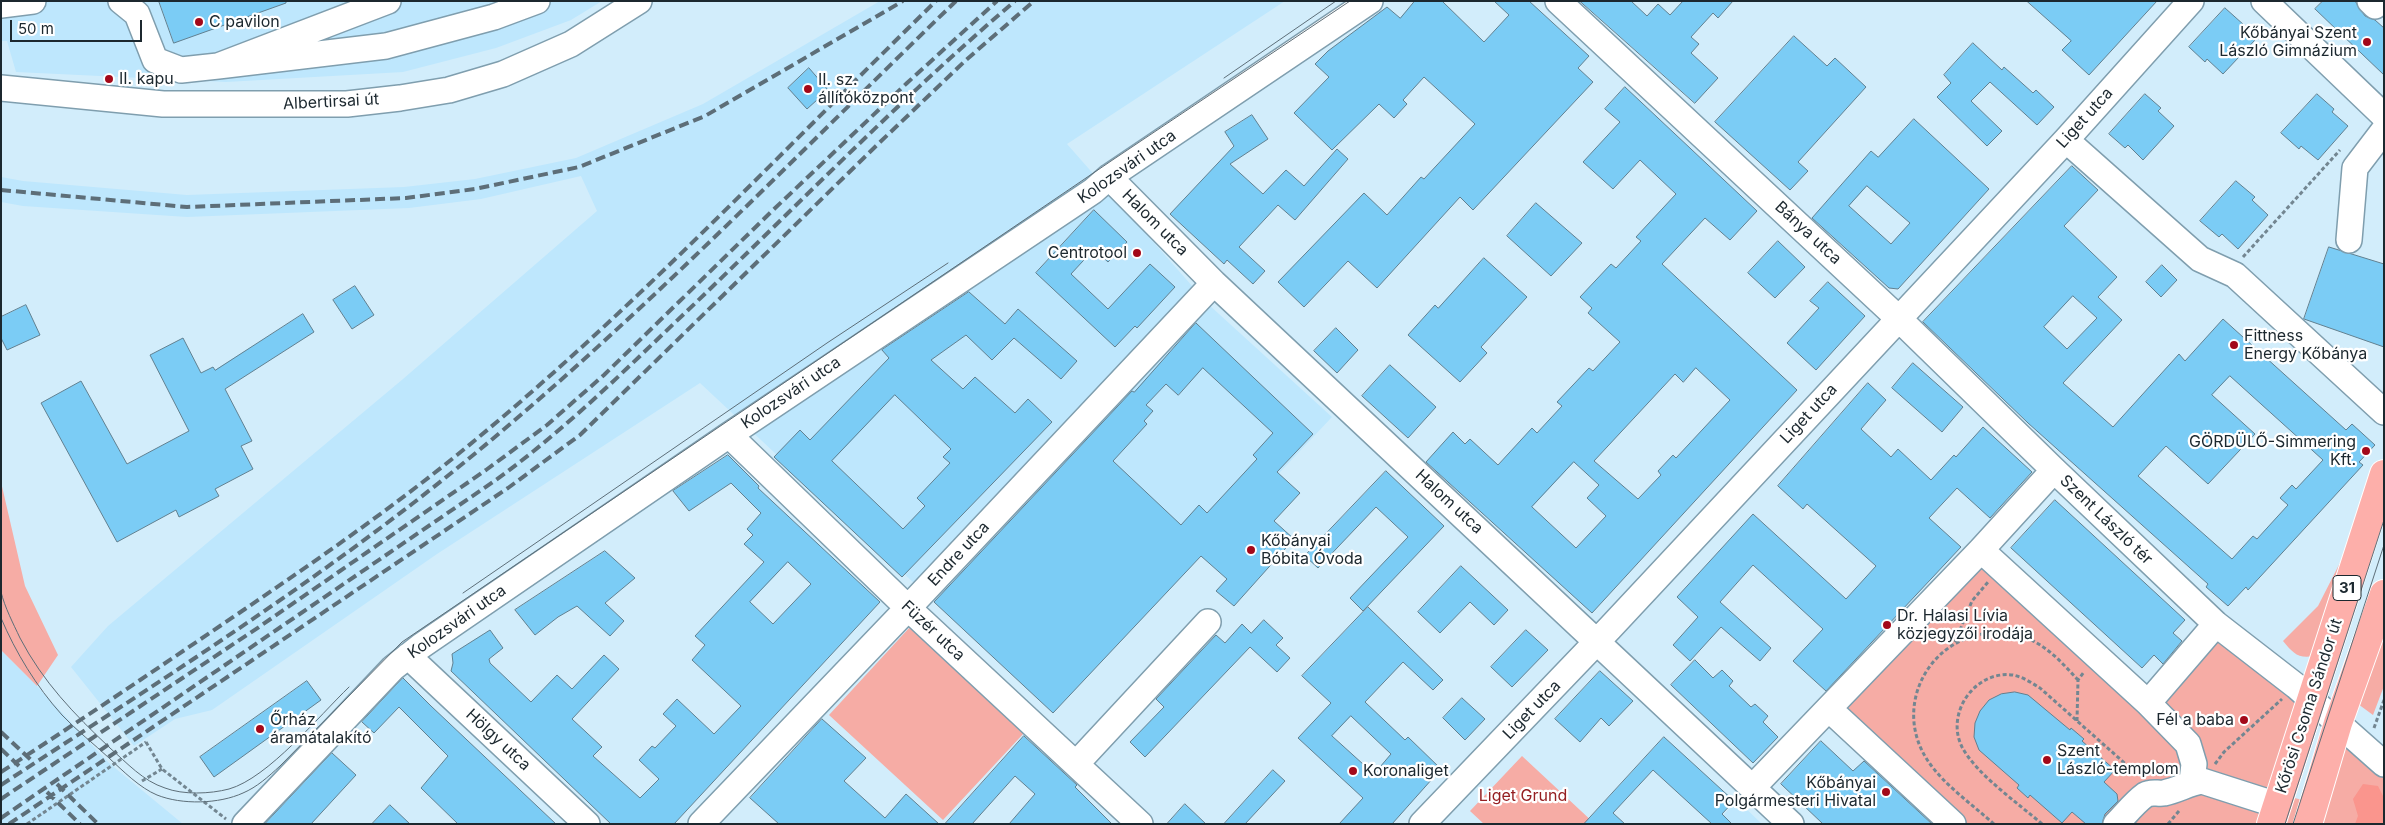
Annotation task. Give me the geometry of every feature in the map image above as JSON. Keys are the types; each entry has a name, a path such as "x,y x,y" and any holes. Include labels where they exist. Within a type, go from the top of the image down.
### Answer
{"main road":[{"name":"Kőrösi Csoma Sándor út","path":"2274,814 2303,693 2384,474"},
{"name":"Kőrösi Csoma Sándor út","path":"2308,824 2338,723 2384,594"}],"street":[{"path":"1,5 33,1"},
{"path":"120,1 137,14 155,60 181,70 386,46 494,16 537,1"},
{"path":"218,66 388,1"},
{"name":"Albertirsai út","path":"1,88 162,104 347,104 400,98 449,90 503,74 571,44 639,1"},
{"name":"Kolozsvári utca","path":"245,824 393,668 420,646 729,435 1093,191 1110,177 1370,1"},
{"name":"Bánya utca","path":"1558,1 1898,318 2054,470"},
{"name":"Liget utca","path":"1422,824 1597,641 2066,140 2191,1"},
{"path":"2264,1 2384,116"},
{"path":"2349,240 2355,168 2384,130"},
{"path":"2066,140 2200,259 2235,275 2384,412"},
{"name":"Halom utca","path":"1110,177 1214,283 1791,824"},
{"name":"Endre utca","path":"701,824 908,608 1214,283"},
{"name":"Füzér utca","path":"729,435 908,608 1140,824"},
{"name":"Szent László tér","path":"1753,787 2054,470 2216,624 2303,693"},
{"path":"1980,550 2148,703 2188,744 2193,755 2197,782"},
{"path":"1076,764 1208,622"},
{"path":"2148,703 2216,624"},
{"name":"Hölgy utca","path":"408,656 587,824"},
{"path":"2303,693 2384,764"},
{"path":"1829,709 1953,824"},
{"path":"2116,824 2144,796 2152,792 2162,793 2197,782 2274,814"}],"path":[{"path":"2229,272 2345,145"},
{"path":"1955,642 1972,601 2000,568"},
{"path":"1994,824 1928,762 1916,737 1913,710 1919,683 1934,660 1955,642 1981,633 2008,632 2034,641 2056,658 2078,680"},
{"path":"2077,722 2078,680 2098,657"},
{"path":"2042,824 1987,775 1962,747 1957,732 1957,717 1962,702 1971,690 1983,681 1998,676 2013,676 2028,680 2040,688 2139,776"},
{"path":"2197,782 2224,752 2303,693"},
{"path":"2366,747 2384,700"},
{"path":"27,824 146,742 162,769 188,792 233,824"},
{"path":"142,781 162,769"},
{"path":"2168,824 2180,810"}],"shaded area":[{"path":"1,1 602,1 571,20 496,48 403,72 226,82 16,72 7,41 1,41"},
{"path":"880,1 1285,1 1067,144 1208,304 1332,417 1053,713 700,383 437,554 212,710 175,719 134,746 71,667 108,626 403,379 597,211 581,176 481,199 409,208 187,217 23,206 1,202 1,177 23,181 187,195 404,187 475,179 576,158 703,104"},
{"path":"1,650 109,763 183,824 1,824"},
{"path":"2363,784 2378,786 2384,798 2384,824 2355,824 2358,816 2353,799"},
{"path":"1737,800 1762,824 1715,824"}],"green space":[{"path":"1,482 25,586 58,655 37,686 1,650"},
{"path":"2348,547 2314,656 2300,656 2283,641 2318,606"},
{"path":"1981,550 2148,703 2216,624 2311,700 2271,824 1953,824 1829,709"},
{"path":"910,627 1024,733 943,820 829,715"},
{"path":"2384,631 2384,686 2373,715 2358,704"},
{"path":"2338,723 2384,764 2384,824 2308,824"},
{"name":"Liget Grund","path":"1522,756 1595,824 1484,824 1470,811"},
{"path":"2291,797 2306,801 2298,824 2283,824"}],"building":[{"name":"C pavilon","path":"159,1 286,1 286,3 174,43"},
{"path":"1415,1 1442,1 1484,42 1509,15 1494,1 1529,1 1589,56 1578,68 1593,82 1473,210 1460,197 1377,288 1348,261 1304,307 1278,282 1364,193 1387,215 1421,177 1424,179 1475,124 1424,77 1403,100 1407,104 1394,118 1379,104 1332,150 1294,113 1329,77 1315,64 1328,51 1387,7 1400,18"},
{"path":"1580,1 1631,1 1647,16 1658,4 1670,15 1683,1 1733,1 1718,18 1713,13 1691,37 1699,44 1691,53 1718,78 1695,103"},
{"path":"2027,1 2157,1 2089,75 2062,50 2071,41"},
{"name":"Kőbányai Szent László Gimnázium","path":"2323,1 2355,1 2365,16 2375,20 2384,28 2384,75 2315,9"},
{"path":"2225,8 2244,25 2241,28 2255,40 2223,74 2207,59 2205,62 2189,47"},
{"path":"1794,36 1827,66 1835,58 1866,87 1798,162 1808,171 1790,190 1715,122"},
{"path":"1973,43 2002,70 2004,67 2033,93 2036,90 2054,107 2037,125 1990,82 1971,101 2002,131 1987,146 1937,97 1951,83 1944,75"},
{"name":"II. sz. állítóközpont","path":"809,68 828,90 807,109 788,88"},
{"path":"1625,87 1757,211 1730,240 1705,218 1662,264 1797,390 1592,613 1426,462 1453,432 1465,444 1470,439 1498,465 1532,428 1537,433 1562,406 1557,402 1589,368 1593,371 1620,342 1588,313 1592,308 1580,297 1611,264 1616,268 1641,241 1636,237 1676,194 1640,160 1613,189 1583,162 1620,122 1605,109","holes":["1696,368 1730,400 1676,458 1673,455 1658,471 1661,475 1638,499 1594,461 1675,374 1683,382","1574,462 1599,485 1587,498 1606,516 1576,548 1532,507"]},
{"path":"2145,94 2161,108 2158,111 2174,126 2143,160 2128,145 2125,148 2109,134"},
{"path":"2317,94 2334,109 2332,112 2348,126 2318,160 2301,146 2299,149 2281,133"},
{"path":"1252,115 1268,139 1230,164 1263,194 1286,170 1304,186 1337,149 1348,159 1295,220 1278,205 1239,247 1265,271 1253,284 1227,260 1224,264 1170,214 1234,146 1225,132"},
{"path":"1914,119 1989,189 1898,289 1889,288 1812,218 1871,151 1878,157","holes":["1867,186 1910,223 1891,244 1849,206"]},
{"path":"2072,166 2098,190 2064,226 2117,277 2098,297 2122,320 2063,383 2113,427 2179,354 2185,361 2223,319 2346,430 2352,424 2375,445 2359,462 2363,465 2248,590 2246,587 2228,606 2206,587 2208,584 2028,423 1923,322","holes":["2073,296 2097,318 2067,349 2044,327","2230,376 2323,460 2296,489 2292,485 2280,498 2288,505 2257,539 2253,536 2232,559 2138,476 2166,446 2208,484 2255,434 2212,395"]},
{"path":"2236,181 2255,197 2252,200 2268,215 2238,249 2222,234 2219,237 2200,221"},
{"path":"1536,203 1582,243 1551,276 1507,236"},
{"path":"1094,210 1127,242 1108,262 1094,249 1071,274 1108,309 1150,264 1175,287 1137,328 1135,326 1115,347 1036,273"},
{"path":"1778,241 1805,267 1775,298 1748,273"},
{"path":"2329,247 2384,264 2384,347 2304,319"},
{"path":"1484,258 1527,297 1481,347 1487,353 1460,382 1408,335 1435,305 1438,308"},
{"path":"2162,265 2177,280 2161,297 2146,282"},
{"path":"1828,282 1865,316 1816,370 1787,343 1819,308 1810,301"},
{"path":"355,286 374,315 352,329 333,300"},
{"path":"969,292 1005,324 1018,309 1077,361 1061,379 1014,338 992,360 966,335 931,360 963,389 975,377 1015,413 1028,399 1052,422 902,577 774,457 800,430 810,440 889,358 882,350","holes":["895,395 951,449 943,457 950,463 917,498 925,506 903,529 832,461"]},
{"path":"26,305 40,335 7,350 1,338 1,317"},
{"path":"303,314 314,332 225,389 252,441 241,446 253,469 215,489 219,496 179,517 176,510 117,542 41,403 81,381 127,464 189,431 150,355 183,338 201,373 213,367 215,370"},
{"path":"1196,323 1313,434 1277,472 1300,493 1274,521 1294,539 1234,606 1216,591 1227,579 1201,556 1053,713 934,602 1132,391 1134,392","holes":["1203,368 1273,433 1253,455 1257,459 1207,513 1199,505 1181,525 1113,461 1147,424 1144,421 1153,411 1146,405 1166,384 1178,395"]},
{"path":"1336,328 1358,350 1337,373 1314,351"},
{"path":"1913,363 1963,407 1942,432 1892,388"},
{"path":"1390,365 1436,407 1408,438 1362,396"},
{"path":"1868,383 1886,400 1861,429 1891,457 1898,449 1931,480 1954,455 1956,457 1983,427 2032,472 1990,518 1957,488 1929,518 1961,547 1826,691 1793,661 1823,629 1753,565 1720,602 1771,648 1760,661 1721,627 1690,661 1673,645 1698,617 1677,597 1753,514 1846,599 1876,566 1807,504 1803,509 1778,486"},
{"path":"728,455 759,486 758,488 880,602 674,824 611,824 451,671 453,663 452,654 490,630 503,648 489,659 490,663 531,702 557,675 572,689 604,655 619,669 572,719 602,747 593,756 640,798 659,779 639,760 652,746 655,748 676,726 663,714 677,699 714,734 741,706 692,660 705,645 695,636 764,562 744,544 753,535 747,529 761,513 731,483 689,511 673,491","holes":["788,562 811,584 773,624 750,602"]},
{"path":"1386,471 1444,526 1363,611 1350,598 1408,537 1376,507 1318,568 1305,556"},
{"path":"2055,500 2185,620 2173,633 2182,641 2163,664 2154,655 2142,668 2011,548"},
{"path":"605,551 635,578 605,603 624,621 610,636 577,606 558,617 535,635 515,610"},
{"path":"1461,566 1508,610 1494,625 1470,602 1440,633 1418,612"},
{"path":"1368,607 1443,680 1433,690 1403,662 1365,702 1405,740 1408,737 1441,769 1392,824 1339,824 1363,798 1298,738 1331,703 1302,676","holes":["1351,716 1391,754 1374,774 1332,736"]},
{"path":"1264,620 1283,638 1276,645 1290,658 1277,672 1250,647 1145,757 1130,742 1164,707 1156,699 1216,635 1225,643 1242,624 1251,633"},
{"path":"1526,630 1548,650 1512,687 1491,667"},
{"path":"1695,660 1713,678 1722,670 1733,681 1729,686 1751,707 1755,704 1768,716 1763,722 1778,737 1753,763 1671,685"},
{"path":"1600,671 1633,701 1609,726 1601,718 1580,742 1555,719"},
{"path":"403,678 556,824 458,824 421,788 448,756 399,707 374,733 362,722"},
{"name":"Őrház áramátalakító","path":"307,681 321,700 214,777 200,757"},
{"name":"Szent László-templom","path":"2015,692 2028,695 2070,730 2071,728 2084,739 2082,741 2115,770 2104,782 2117,794 2118,801 2105,814 2102,824 2086,824 2072,812 2062,823 2030,795 2028,798 2017,788 2019,785 1979,750 1974,737 1975,723 1980,711 1989,700 2001,694"},
{"path":"1462,698 1485,719 1465,740 1443,718"},
{"path":"822,719 866,758 844,781 885,818 906,794 939,824 779,824 750,798"},
{"path":"1024,736 1077,785 1075,787 1112,824 1009,824 1035,794 1015,776 972,824 945,824"},
{"path":"1664,737 1734,801 1722,814 1732,824 1712,824 1653,770 1613,813 1625,824 1584,824"},
{"path":"1821,741 1853,771 1864,761 1932,824 1823,824 1781,784"},
{"path":"332,753 356,775 311,824 265,824"},
{"path":"1273,770 1285,781 1245,824 1224,824"},
{"path":"1185,804 1206,824 1167,824"},
{"path":"390,805 410,824 372,824"}],"tram line":[{"path":"1224,78 1336,1"},
{"path":"1,618 27,669 62,715 138,784 157,795 189,802 223,799 248,791 280,766 402,642 1350,1"},
{"path":"463,593 827,343 948,263"},
{"path":"2285,824 2384,520"},
{"path":"2293,824 2384,545"},
{"path":"1,592 20,638 39,669 60,697 110,748 136,771 157,785 172,790 188,793 214,792 244,783 276,760 349,687"}],"railway":[{"path":"1,190 187,207 406,198 475,189 579,167 705,116 903,1"},
{"path":"1,772 299,572 379,515 457,455 520,402 642,291 936,1"},
{"path":"1,785 210,648 312,578 412,504 484,446 555,385 691,260 956,1"},
{"path":"1,799 259,627 486,470 547,425 604,375 771,212 997,1"},
{"path":"1,818 519,463 639,357 930,76 1015,1"},
{"path":"9,824 508,488 580,435 876,146 966,60 1034,1"},
{"path":"1,732 31,760"},
{"path":"1,749 19,766"},
{"path":"57,784 98,824"},
{"path":"47,792 80,824"}],"place":[{"name":"C pavilon","path":"199,22"},
{"name":"Kőbányai Szent László Gimnázium","path":"2367,42"},
{"name":"II. kapu","path":"109,79"},
{"name":"II. sz. állítóközpont","path":"808,89"},
{"name":"Centrotool","path":"1137,253"},
{"name":"Fittness Energy Kőbánya","path":"2234,345"},
{"name":"GÖRDÜLŐ-Simmering Kft.","path":"2366,451"},
{"name":"Kőbányai Bóbita Óvoda","path":"1251,550"},
{"name":"Dr. Halasi Lívia közjegyzői irodája","path":"1887,625"},
{"name":"Fél a baba","path":"2244,720"},
{"name":"Őrház áramátalakító","path":"260,729"},
{"name":"Szent László-templom","path":"2047,760"},
{"name":"Koronaliget","path":"1353,771"},
{"name":"Kőbányai Polgármesteri Hivatal","path":"1886,792"}]}
